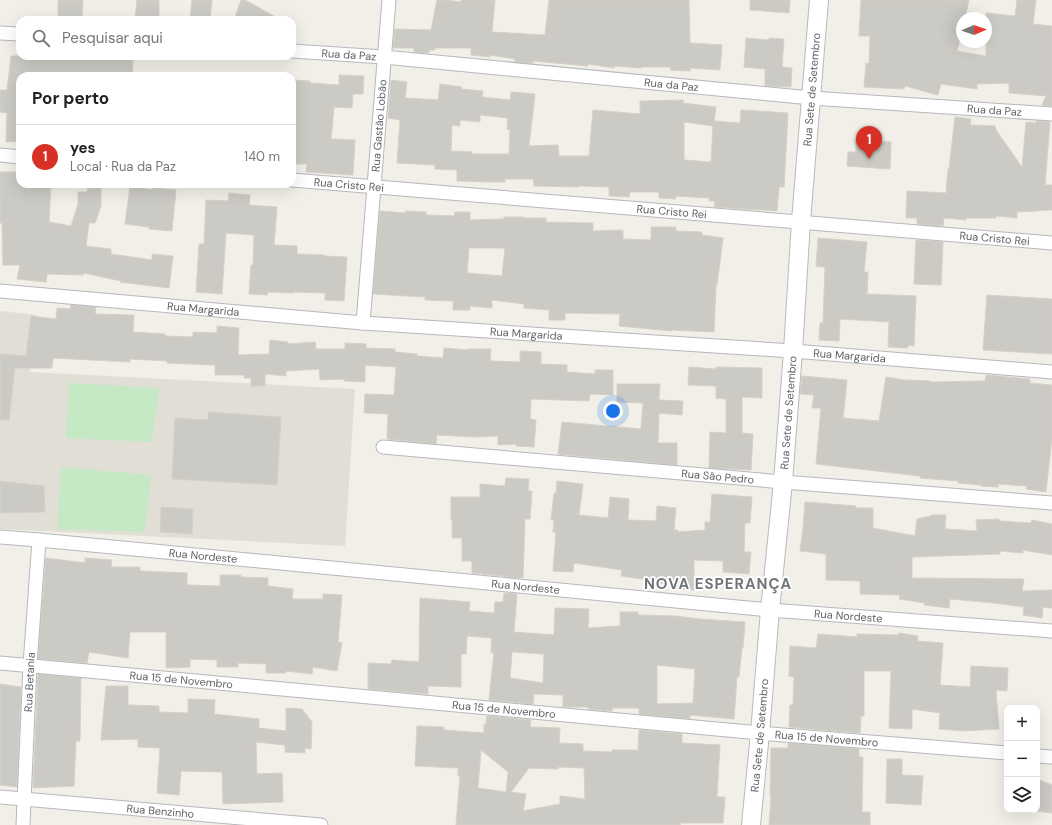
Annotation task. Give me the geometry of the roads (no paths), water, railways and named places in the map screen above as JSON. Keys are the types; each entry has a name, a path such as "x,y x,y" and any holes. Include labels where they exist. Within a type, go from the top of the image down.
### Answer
{"street":[{"name":"Rua Gastão Lobão","path":"363,323 389,0"},
{"name":"Rua Sete de Setembro","path":"751,825 783,482 793,351 800,222 819,0"},
{"path":"0,33 16,34"},
{"name":"Rua da Paz","path":"296,51 384,57 811,98 1052,114"},
{"path":"0,155 16,157"},
{"name":"Rua Cristo Rei","path":"296,180 374,188 1052,242"},
{"name":"Rua Margarida","path":"0,291 363,323 793,351 1052,372"},
{"name":"Rua São Pedro","path":"383,447 783,482 1052,503"},
{"name":"Rua Nordeste","path":"0,537 770,610 1052,631"},
{"name":"Rua Betania","path":"23,825 30,665 39,540"},
{"name":"Rua 15 de Novembro","path":"0,663 760,733 1004,753"},
{"path":"1040,756 1052,757"},
{"name":"Rua Benzinho","path":"0,797 321,825"}],"place":[{"name":"yes","path":"869,159"}],"district":[{"name":"NOVA ESPERANÇA","path":"718,584"}]}
